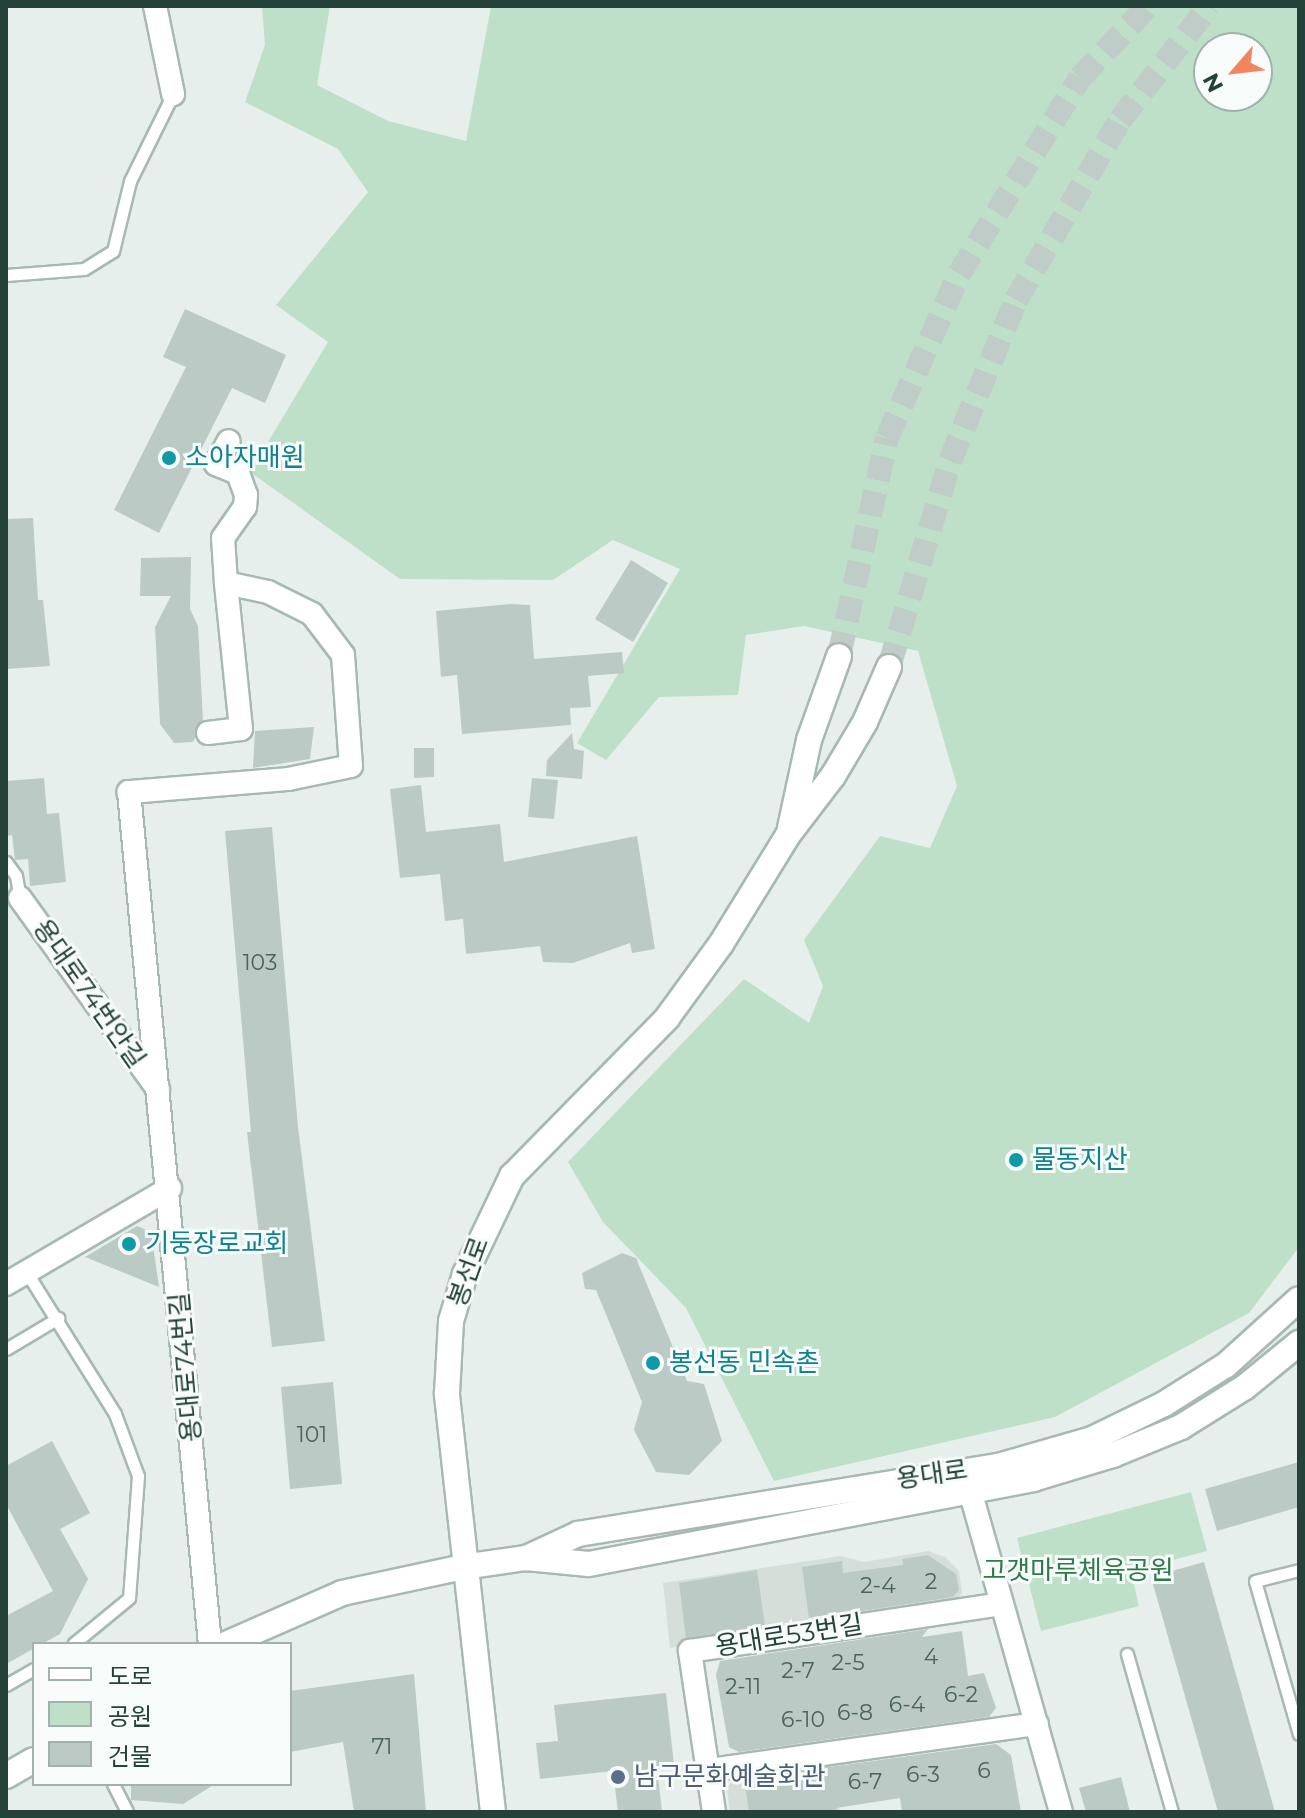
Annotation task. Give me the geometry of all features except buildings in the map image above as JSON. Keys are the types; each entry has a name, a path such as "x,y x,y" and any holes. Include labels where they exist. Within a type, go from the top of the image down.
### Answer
{"street":[{"path":"155,6 173,94"},
{"path":"208,733 241,729 223,538 245,507 246,495 238,473 216,464 229,441"},
{"name":"용대로74번길","path":"210,1642 170,1188 129,792 288,779 351,766 343,655 312,614 268,592 226,583"},
{"path":"788,835 809,740 839,656"},
{"path":"788,835 833,776 865,722 889,667"},
{"name":"봉선로","path":"493,1812 463,1567 447,1393 451,1321 480,1237 512,1176 667,1018 721,944 788,835"},
{"name":"용대로74번안길","path":"13,891 159,1090"},
{"path":"6,1284 170,1188"},
{"name":"용대로","path":"526,1558 578,1534 998,1466 1092,1439 1164,1404 1226,1365 1299,1299"},
{"name":"용대로","path":"231,1642 342,1593 463,1567 526,1558 589,1564 971,1494 1113,1455 1181,1427 1245,1387 1299,1343"},
{"path":"971,1494 1061,1812"},
{"name":"용대로53번길","path":"709,1770 690,1651 1001,1604"},
{"path":"714,1812 709,1770 1037,1724"},
{"path":"6,1776 32,1761"}],"lane":[{"path":"6,275 84,269 113,251 130,181 173,94"},
{"name":"용대로74번안길","path":"6,862 16,876 13,891"},
{"path":"27,1273 58,1318 115,1414 138,1476 129,1598 75,1642"},
{"path":"6,1349 58,1318"},
{"path":"1299,1570 1255,1581 1299,1734"},
{"path":"1127,1654 1172,1812"},
{"path":"6,1685 32,1670"},
{"path":"114,1786 127,1812"}],"shaded area":[{"path":"928,1551 945,1557 959,1571 962,1594 951,1606 670,1648 663,1583 841,1556 864,1562"},
{"path":"832,1762 840,1812 730,1812 727,1788 734,1778"}],"green space":[{"path":"262,6 330,6 317,85 388,121 466,141 491,6 1299,6 1299,1247 1249,1313 1055,1417 774,1481 686,1308 603,1222 568,1162 744,979 809,1023 823,986 804,940 880,836 930,848 957,786 918,651 804,626 746,635 738,695 659,697 606,760 577,743 680,569 613,540 553,580 400,579 250,472 328,342 276,305 368,192 338,149 245,102 265,45"},
{"name":"고갯마루체육공원","path":"1191,1492 1207,1551 1131,1571 1139,1606 1041,1631 1017,1538"}],"tunnel":[{"path":"839,656 887,438 959,274 1080,78 1148,6"},
{"path":"889,667 950,461 1016,300 1120,120 1209,6"}],"place":[{"name":"소아자매원","path":"169,458"},
{"name":"물동지산","path":"1016,1160"},
{"name":"기둥장로교회","path":"129,1244"},
{"name":"봉선동 민속촌","path":"653,1363"},
{"name":"남구문화예술회관","path":"618,1777"}]}
